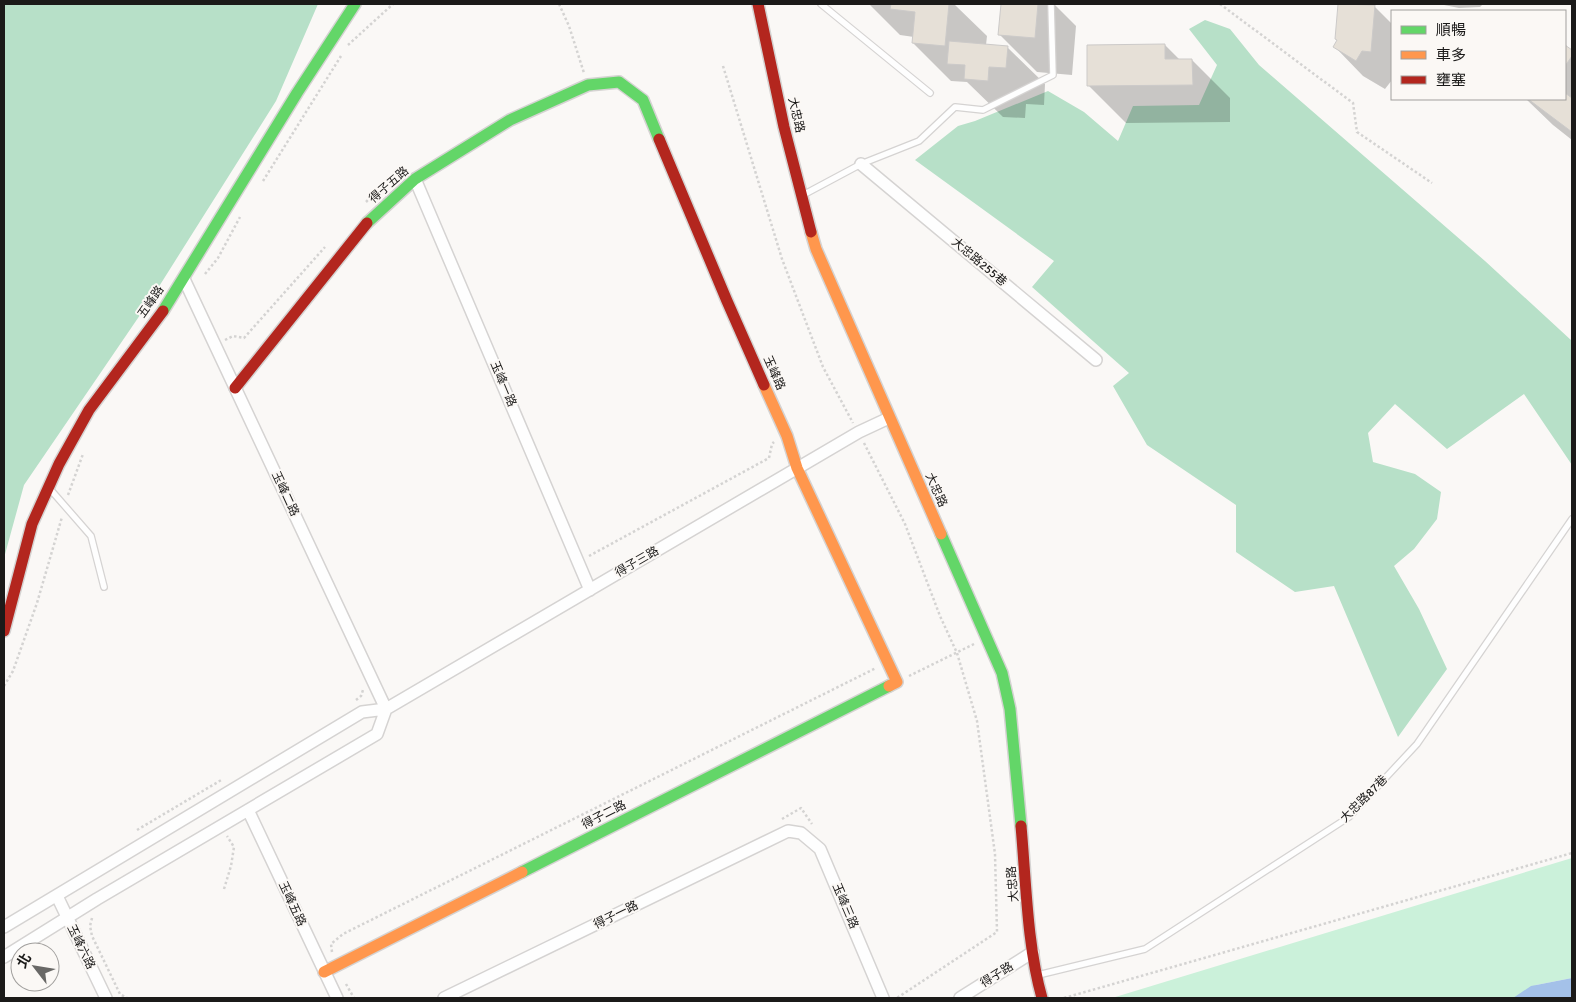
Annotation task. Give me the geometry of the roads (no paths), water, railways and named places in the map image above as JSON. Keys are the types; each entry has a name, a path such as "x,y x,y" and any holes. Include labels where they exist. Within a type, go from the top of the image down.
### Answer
{"street":[{"name":"五峰路","path":"4,631 32,524 48,487 89,410 166,308 297,93 356,4"},
{"name":"大忠路","path":"758,4 768,58 801,196 816,249 1002,673 1010,709 1033,952 1036,976 1042,998"},
{"name":"得子五路","path":"235,388 362,227 415,179 510,120 588,85 619,82"},
{"name":"玉峰路","path":"619,82 643,100 727,301 787,436 798,468 897,682"},
{"name":"大忠路255巷","path":"861,164 1096,360"},
{"name":"玉峰一路","path":"415,179 590,590"},
{"name":"玉峰二路","path":"184,279 386,709"},
{"name":"得子三路","path":"386,709 858,432 889,418"},
{"name":"得子二路","path":"324,972 897,682"},
{"path":"4,927 362,712 386,709 378,734 4,957"},
{"name":"玉峰五路","path":"248,810 337,998"},
{"name":"得子一路","path":"444,998 788,831"},
{"name":"玉峰三路","path":"788,831 801,833 820,849 884,998"},
{"name":"玉峰六路","path":"57,896 106,998"},
{"name":"得子路","path":"960,998 1033,952"}],"lane":[{"path":"821,4 930,94"},
{"path":"801,196 861,164 919,141 955,107 983,110 1053,75 1051,4"},
{"path":"48,487 91,536 104,587"},
{"name":"大忠路87巷","path":"1036,976 1144,949 1350,817 1417,744 1572,520"}],"water":[{"path":"1572,978 1572,998 1513,998 1531,986"}]}
